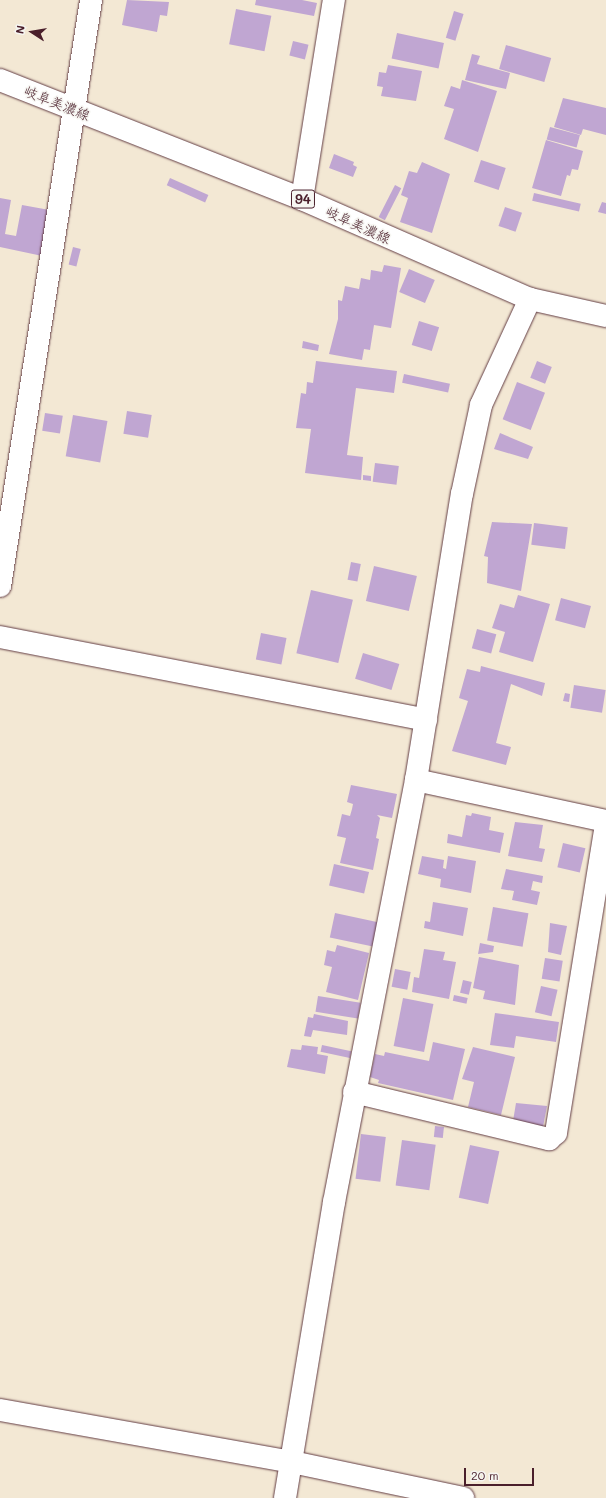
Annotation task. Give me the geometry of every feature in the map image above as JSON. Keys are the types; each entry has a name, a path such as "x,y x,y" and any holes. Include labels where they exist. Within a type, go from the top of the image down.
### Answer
{"street":[{"path":"0,586 91,0"},
{"path":"302,198 334,0"},
{"name":"岐阜美濃線","path":"0,80 302,198 530,299 606,316"},
{"path":"285,1498 292,1462 299,1400 354,1092 416,780 462,494 481,405 530,299"},
{"path":"0,637 426,720"},
{"path":"416,780 606,821"},
{"path":"354,1092 549,1139 556,1133 606,825"},
{"path":"0,1410 292,1462 463,1498"}],"building":[{"path":"127,0 169,2 167,16 160,15 157,32 122,25"},
{"path":"256,0 302,0 317,3 314,16 255,5"},
{"path":"236,9 271,16 264,51 229,44"},
{"path":"454,11 464,14 455,41 446,38"},
{"path":"397,33 444,43 439,68 392,58"},
{"path":"293,41 309,45 305,59 289,56"},
{"path":"506,45 551,58 544,82 499,69"},
{"path":"472,54 480,56 477,64 510,73 506,89 465,80"},
{"path":"388,65 422,71 416,101 381,96 383,87 377,86 379,72 386,73"},
{"path":"462,80 497,91 478,152 444,139 454,109 444,106 451,86 460,89"},
{"path":"563,98 606,108 606,135 583,129 581,135 554,127"},
{"path":"550,127 580,135 577,148 547,140"},
{"path":"546,140 583,151 578,170 572,169 570,176 567,175 561,196 532,188"},
{"path":"334,154 354,162 353,165 357,167 353,177 329,168"},
{"path":"481,160 506,168 499,190 474,182"},
{"path":"422,162 450,174 432,233 400,222 408,198 401,195 409,171 417,173"},
{"path":"170,178 208,195 205,202 167,185"},
{"path":"395,185 401,188 385,220 379,217"},
{"path":"534,193 581,204 579,212 532,201"},
{"path":"0,198 11,200 5,234 16,236 22,205 55,211 47,257 0,247"},
{"path":"602,202 606,203 606,214 598,212"},
{"path":"505,207 522,213 516,232 498,226"},
{"path":"73,247 81,249 76,266 69,264"},
{"path":"384,265 401,268 391,328 374,325 370,350 364,349 362,360 329,354 338,319 338,300 342,301 345,286 359,289 361,278 370,280 371,270 382,272"},
{"path":"409,269 435,280 425,303 399,292"},
{"path":"419,321 439,327 432,351 412,345"},
{"path":"303,341 319,345 318,351 302,348"},
{"path":"316,361 397,371 394,393 356,388 347,455 363,457 361,480 305,473 311,429 296,428 301,393 306,394 307,382 313,383"},
{"path":"537,361 552,367 545,384 530,378"},
{"path":"404,374 450,384 448,393 402,383"},
{"path":"517,382 545,393 531,430 503,419"},
{"path":"127,411 152,415 148,438 123,434"},
{"path":"45,413 63,416 60,434 42,431"},
{"path":"73,415 107,421 100,462 66,456"},
{"path":"500,433 533,447 528,459 494,449"},
{"path":"375,463 399,466 397,485 373,482"},
{"path":"363,475 371,476 371,481 363,480"},
{"path":"492,522 532,524 521,591 487,583 488,557 484,556"},
{"path":"534,523 568,527 565,549 531,545"},
{"path":"351,562 361,564 357,582 348,580"},
{"path":"374,566 417,576 409,611 366,601"},
{"path":"311,590 353,600 338,663 296,653"},
{"path":"518,595 550,604 533,662 499,652 505,632 492,628 500,604 514,608"},
{"path":"561,598 591,606 585,628 555,620"},
{"path":"477,629 496,634 491,653 472,648"},
{"path":"261,633 287,638 281,664 256,660"},
{"path":"363,653 399,664 391,690 355,679"},
{"path":"481,666 545,683 542,696 511,684 496,743 511,747 506,765 452,751 468,701 459,698 467,669 480,672"},
{"path":"574,685 606,690 602,713 570,708"},
{"path":"565,693 570,694 569,702 563,701"},
{"path":"351,785 397,794 392,818 377,815 380,818 376,838 379,839 373,870 340,863 346,838 337,836 342,814 350,816 352,809 353,804 347,802"},
{"path":"472,813 491,817 489,830 504,833 500,853 447,843 448,834 462,837 466,815 471,816"},
{"path":"515,822 543,825 539,848 545,849 542,862 508,856"},
{"path":"563,843 585,848 580,873 557,867"},
{"path":"422,856 444,860 443,868 446,869 448,856 476,861 471,893 440,887 441,879 418,874"},
{"path":"334,864 369,872 364,894 329,885"},
{"path":"506,869 543,876 542,883 533,881 531,890 540,892 537,905 512,900 514,891 501,889"},
{"path":"433,902 468,908 463,936 424,928 425,921 430,922"},
{"path":"493,907 528,913 523,947 487,940"},
{"path":"335,913 378,922 373,947 330,937"},
{"path":"550,923 567,926 561,955 548,952"},
{"path":"480,943 494,946 493,952 478,954"},
{"path":"337,945 369,953 358,1000 326,992 332,967 324,965 327,950 335,952"},
{"path":"424,949 445,952 443,960 456,962 449,999 412,992 414,977 419,978"},
{"path":"479,957 519,965 515,1005 483,999 485,991 473,988"},
{"path":"545,958 563,961 559,982 542,979"},
{"path":"395,969 411,972 407,990 392,987"},
{"path":"463,980 472,982 469,995 460,993"},
{"path":"541,986 558,990 551,1016 535,1012"},
{"path":"454,995 468,998 466,1004 453,1001"},
{"path":"318,996 360,1003 358,1019 315,1012"},
{"path":"403,998 433,1004 424,1052 394,1046"},
{"path":"495,1013 559,1022 556,1042 516,1036 514,1048 490,1045"},
{"path":"314,1014 348,1021 347,1035 313,1030 311,1037 304,1036 308,1017 313,1018"},
{"path":"433,1042 465,1049 453,1100 378,1083 379,1080 370,1077 375,1054 384,1056 385,1052 429,1061"},
{"path":"302,1045 318,1047 317,1054 328,1056 325,1074 287,1067 291,1049 301,1050"},
{"path":"322,1045 351,1051 350,1058 321,1052"},
{"path":"473,1047 515,1057 501,1115 468,1107 474,1082 462,1079"},
{"path":"516,1103 547,1106 543,1127 513,1121"},
{"path":"435,1126 444,1127 443,1138 434,1137"},
{"path":"361,1134 386,1137 380,1182 356,1179"},
{"path":"402,1140 436,1145 429,1190 396,1186"},
{"path":"470,1145 499,1151 488,1204 459,1198"}]}
